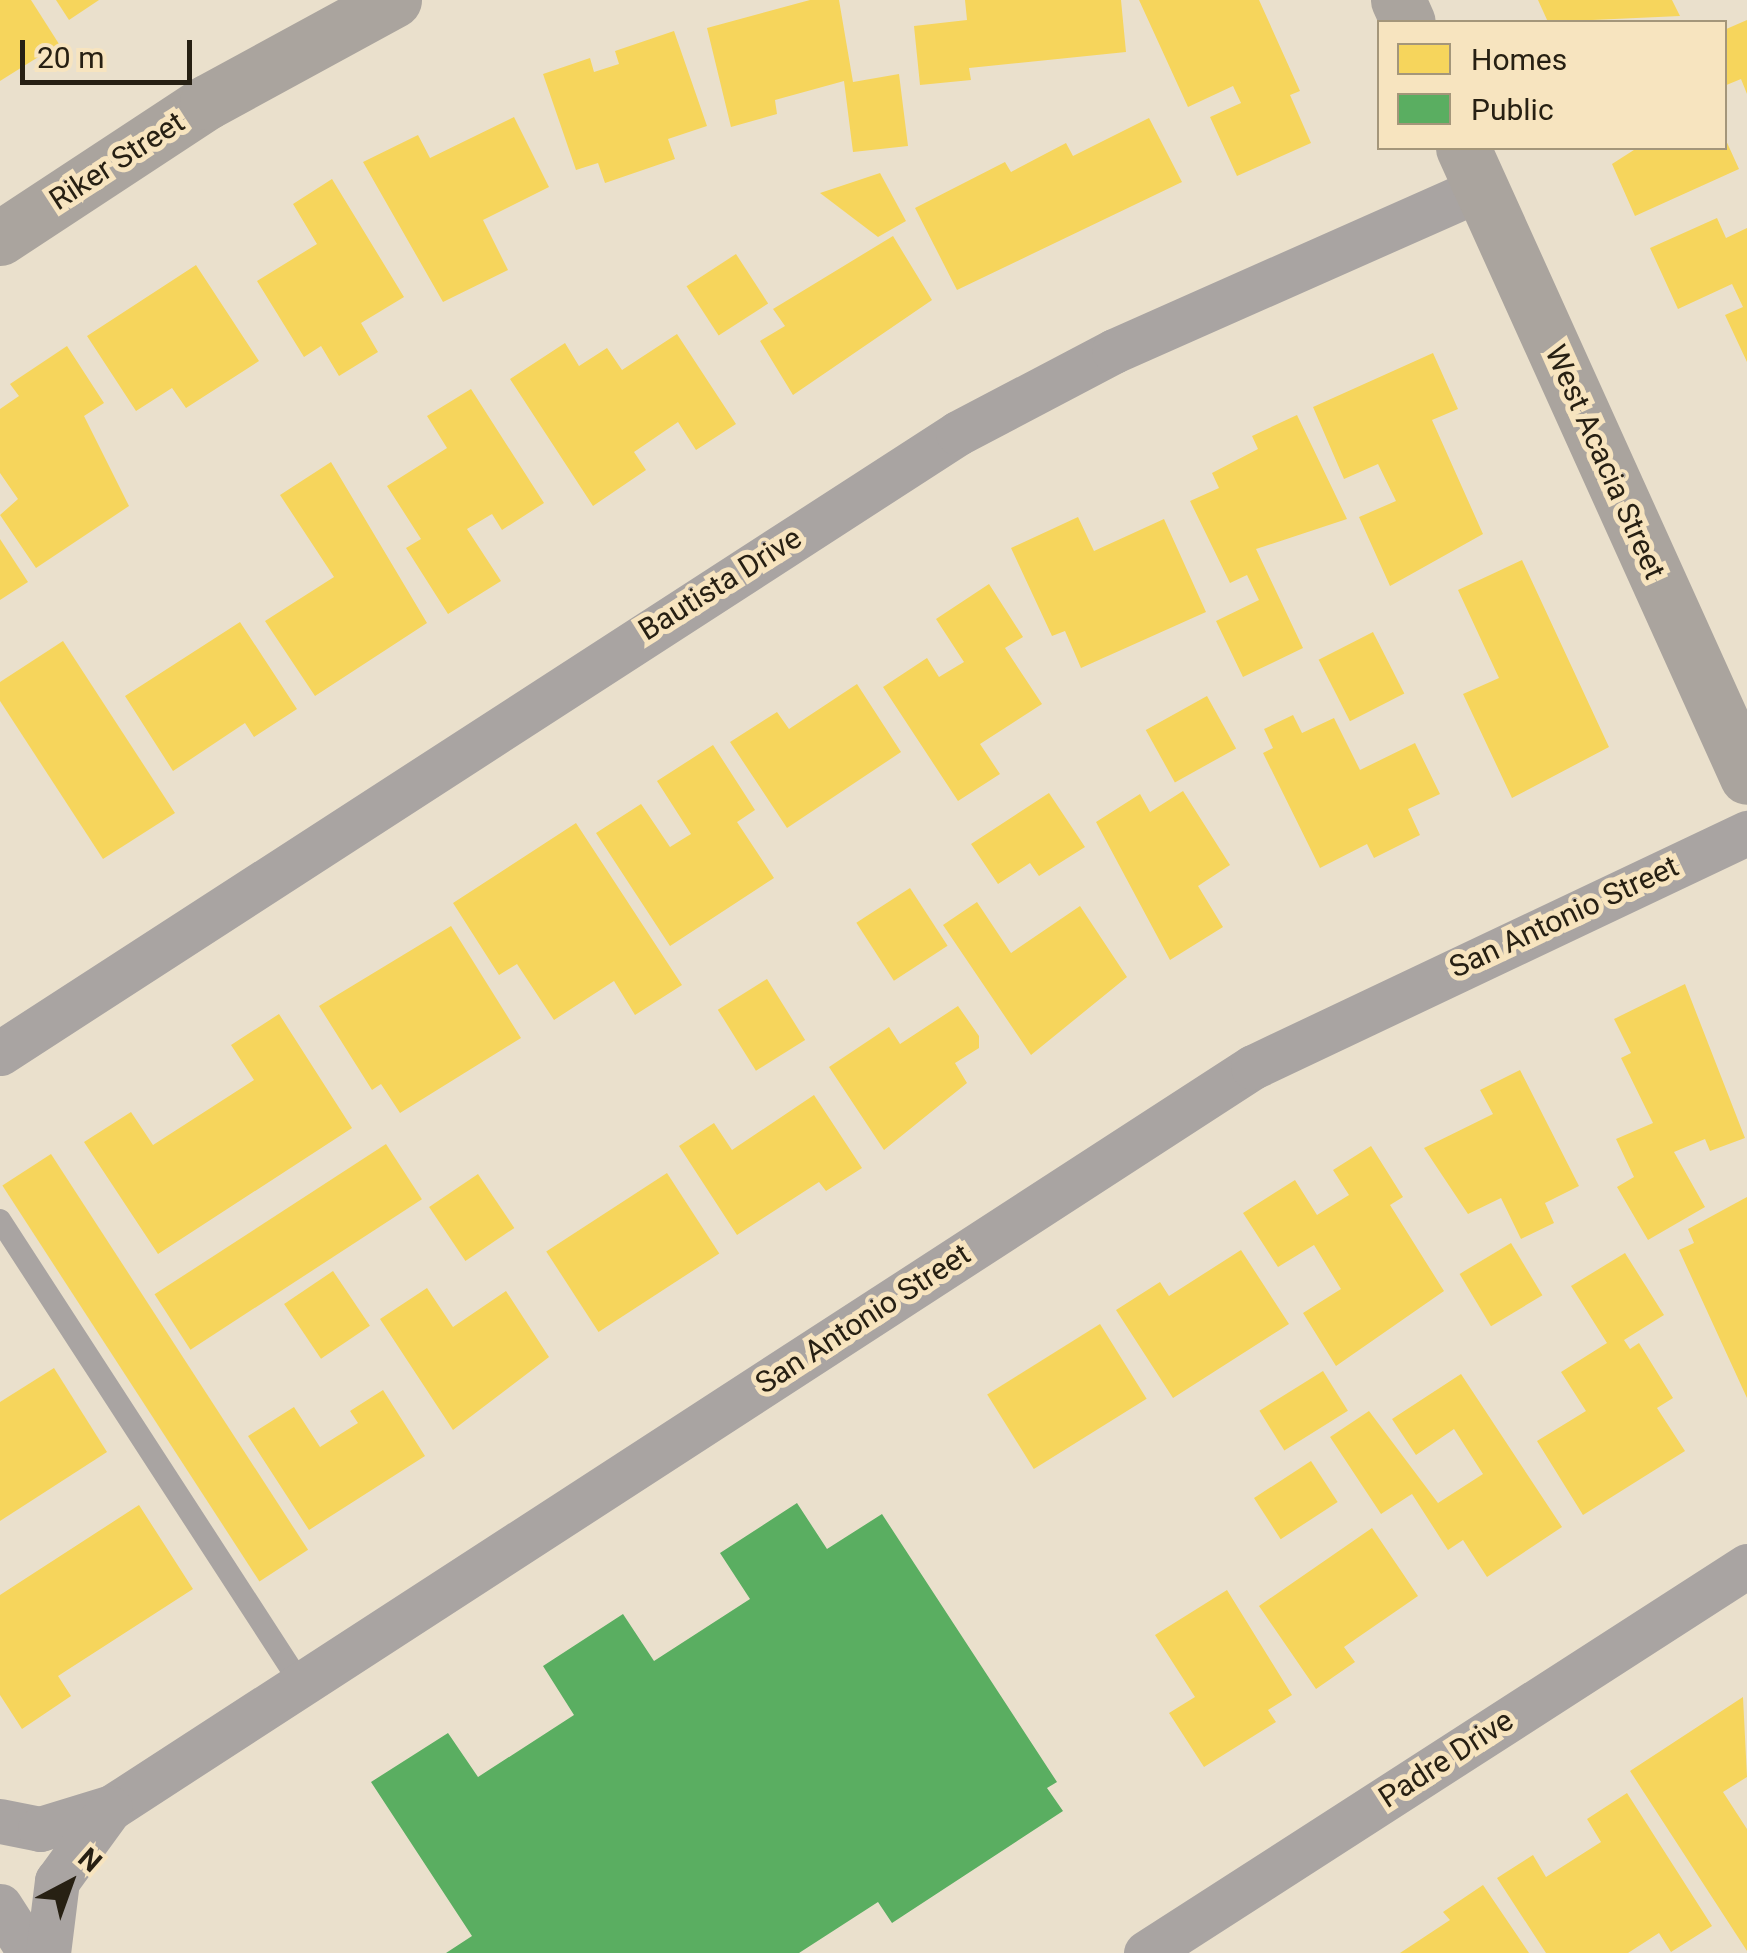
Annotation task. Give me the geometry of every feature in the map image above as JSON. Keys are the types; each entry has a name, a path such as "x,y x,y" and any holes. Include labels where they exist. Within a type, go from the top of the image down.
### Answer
{"street":[{"name":"Riker Street","path":"0,238 208,102 394,0"},
{"name":"West Acacia Street","path":"1472,168 1747,777"},
{"name":"Bautista Drive","path":"0,1053 958,433 1472,168"},
{"name":"San Antonio Street","path":"0,1822 40,1828 112,1806 1254,1067 1747,832"},
{"name":"Padre Drive","path":"1146,1953 1747,1566"},
{"path":"48,1953 57,1881 112,1806"},
{"path":"0,1906 30,1953"}],"lane":[{"path":"0,1220 301,1684"}],"building: Homes":[{"path":"0,0 31,0 59,44 0,81"},
{"path":"56,0 99,0 69,20"},
{"path":"810,0 839,0 853,82 899,74 908,146 853,152 844,81 775,100 777,114 731,127 707,28"},
{"path":"965,0 1121,0 1126,52 969,68 971,80 920,85 914,26 967,20"},
{"path":"1139,0 1259,0 1300,91 1290,95 1311,143 1237,176 1210,117 1241,103 1233,86 1188,107"},
{"path":"1538,0 1672,0 1680,16 1592,20 1547,20"},
{"path":"1747,20 1747,94 1741,79 1727,85 1727,29"},
{"path":"674,31 707,126 668,139 675,159 605,183 598,163 576,170 543,74 590,58 594,72 619,64 615,51"},
{"path":"514,117 549,187 483,220 508,270 443,302 363,162 418,135 430,158"},
{"path":"1149,118 1182,182 957,290 915,208 1005,162 1011,172 1066,143 1073,156"},
{"path":"1727,143 1739,169 1635,216 1612,164 1634,150 1727,150"},
{"path":"880,173 906,221 878,237 820,193"},
{"path":"332,179 404,297 361,323 378,352 339,376 321,346 304,357 257,281 317,244 293,204"},
{"path":"1717,218 1726,238 1747,228 1747,362 1725,315 1743,307 1732,284 1678,309 1650,248"},
{"path":"893,236 932,300 793,395 760,341 785,326 773,309"},
{"path":"736,254 768,303 719,336 687,286"},
{"path":"196,265 259,361 186,408 172,388 136,411 87,336"},
{"path":"677,334 736,424 696,450 678,422 634,452 646,470 593,506 510,379 565,343 579,366 607,348 622,370"},
{"path":"67,346 104,403 84,416 129,506 36,568 0,515 18,499 0,473 0,409 19,396 10,384"},
{"path":"1433,353 1458,409 1432,420 1483,534 1390,586 1359,517 1396,501 1378,464 1344,479 1313,407"},
{"path":"471,389 544,503 502,530 492,514 467,529 501,581 448,614 406,548 421,539 387,486 447,448 427,416"},
{"path":"1297,415 1347,519 1256,549 1303,648 1243,677 1216,621 1259,600 1247,575 1230,583 1190,501 1219,488 1212,473 1258,449 1252,436"},
{"path":"331,462 427,623 315,696 265,621 334,577 280,495"},
{"path":"1078,517 1094,551 1164,519 1206,612 1081,668 1065,631 1052,636 1011,548"},
{"path":"0,539 28,582 0,600"},
{"path":"1522,560 1609,747 1512,798 1463,694 1499,678 1458,590"},
{"path":"989,584 1023,637 1005,648 1042,704 980,744 1000,774 958,801 883,687 927,658 939,677 964,662 936,619"},
{"path":"240,622 297,709 254,737 245,723 173,771 125,696"},
{"path":"1373,632 1404,693 1350,721 1319,660"},
{"path":"63,641 175,813 103,859 0,701 0,682"},
{"path":"857,684 901,752 787,828 730,742 777,712 789,729"},
{"path":"1207,696 1236,748 1175,782 1146,730"},
{"path":"1293,715 1302,733 1334,718 1360,770 1415,743 1440,794 1408,809 1420,835 1374,858 1367,844 1320,868 1263,753 1273,748 1264,729"},
{"path":"713,745 755,810 737,822 774,878 670,946 596,833 641,804 670,847 691,834 657,781"},
{"path":"1183,791 1230,865 1198,886 1223,927 1170,960 1096,822 1140,794 1150,812"},
{"path":"1049,793 1085,847 1039,876 1030,863 998,884 971,844"},
{"path":"576,823 682,985 635,1015 614,981 554,1020 517,964 499,975 453,903"},
{"path":"910,888 948,946 894,981 856,923"},
{"path":"977,902 1011,953 1080,906 1127,977 1031,1055 943,925"},
{"path":"451,926 521,1038 400,1113 381,1084 372,1090 319,1006"},
{"path":"767,979 805,1040 756,1071 718,1010"},
{"path":"1685,984 1745,1138 1710,1151 1705,1139 1674,1152 1705,1207 1648,1240 1617,1187 1634,1177 1616,1139 1653,1123 1621,1058 1631,1053 1614,1019"},
{"path":"958,1006 979,1036 979,1048 955,1063 967,1083 884,1150 829,1067 889,1027 900,1044"},
{"path":"279,1014 352,1128 158,1254 84,1142 131,1112 153,1145 254,1080 231,1045"},
{"path":"1520,1070 1579,1186 1545,1203 1554,1223 1521,1239 1501,1198 1468,1214 1424,1148 1493,1114 1480,1090"},
{"path":"814,1095 862,1168 826,1191 819,1182 737,1235 679,1146 714,1123 732,1150"},
{"path":"386,1144 422,1199 190,1350 155,1294"},
{"path":"1371,1146 1403,1197 1390,1205 1444,1291 1336,1366 1303,1313 1341,1289 1314,1245 1278,1267 1243,1213 1295,1180 1317,1215 1349,1195 1333,1170"},
{"path":"51,1154 308,1550 259,1581 2,1186"},
{"path":"667,1173 719,1254 599,1332 546,1251"},
{"path":"478,1174 514,1228 465,1261 429,1207"},
{"path":"1747,1197 1747,1398 1679,1250 1694,1243 1688,1229"},
{"path":"1511,1243 1542,1295 1491,1326 1460,1274"},
{"path":"1241,1250 1289,1324 1173,1398 1116,1310 1160,1282 1169,1296"},
{"path":"1625,1253 1664,1315 1624,1340 1630,1349 1639,1343 1673,1398 1657,1408 1685,1451 1583,1515 1537,1441 1586,1411 1561,1372 1607,1343 1571,1286"},
{"path":"333,1271 370,1326 321,1359 284,1304"},
{"path":"427,1288 453,1327 506,1291 549,1357 453,1430 380,1319"},
{"path":"1100,1324 1147,1399 1034,1469 987,1394"},
{"path":"54,1368 107,1452 0,1521 0,1402"},
{"path":"1323,1371 1348,1411 1284,1451 1259,1411"},
{"path":"1461,1374 1562,1527 1487,1577 1463,1540 1448,1550 1412,1494 1381,1514 1330,1437 1369,1411 1438,1503 1483,1474 1454,1429 1416,1455 1392,1419"},
{"path":"383,1390 425,1456 309,1530 248,1436 294,1407 320,1447 358,1423 350,1411"},
{"path":"1311,1461 1338,1502 1281,1539 1254,1498"},
{"path":"139,1505 193,1589 58,1676 71,1696 22,1729 0,1695 0,1595"},
{"path":"1372,1528 1418,1596 1344,1647 1355,1662 1316,1689 1259,1606"},
{"path":"1227,1590 1292,1695 1268,1710 1276,1722 1204,1767 1169,1713 1195,1697 1155,1635"},
{"path":"1743,1697 1747,1777 1723,1792 1747,1829 1747,1951 1630,1771"},
{"path":"1627,1793 1712,1926 1671,1952 1659,1933 1628,1953 1546,1953 1497,1878 1533,1855 1546,1877 1601,1842 1587,1819"},
{"path":"1483,1885 1529,1953 1400,1953 1450,1920 1443,1912"}],"building: Public":[{"path":"797,1503 827,1549 882,1514 1057,1782 1047,1788 1063,1811 892,1923 878,1902 799,1953 446,1953 472,1936 371,1782 448,1733 478,1777 574,1715 543,1666 623,1614 654,1661 750,1599 720,1553"}]}
